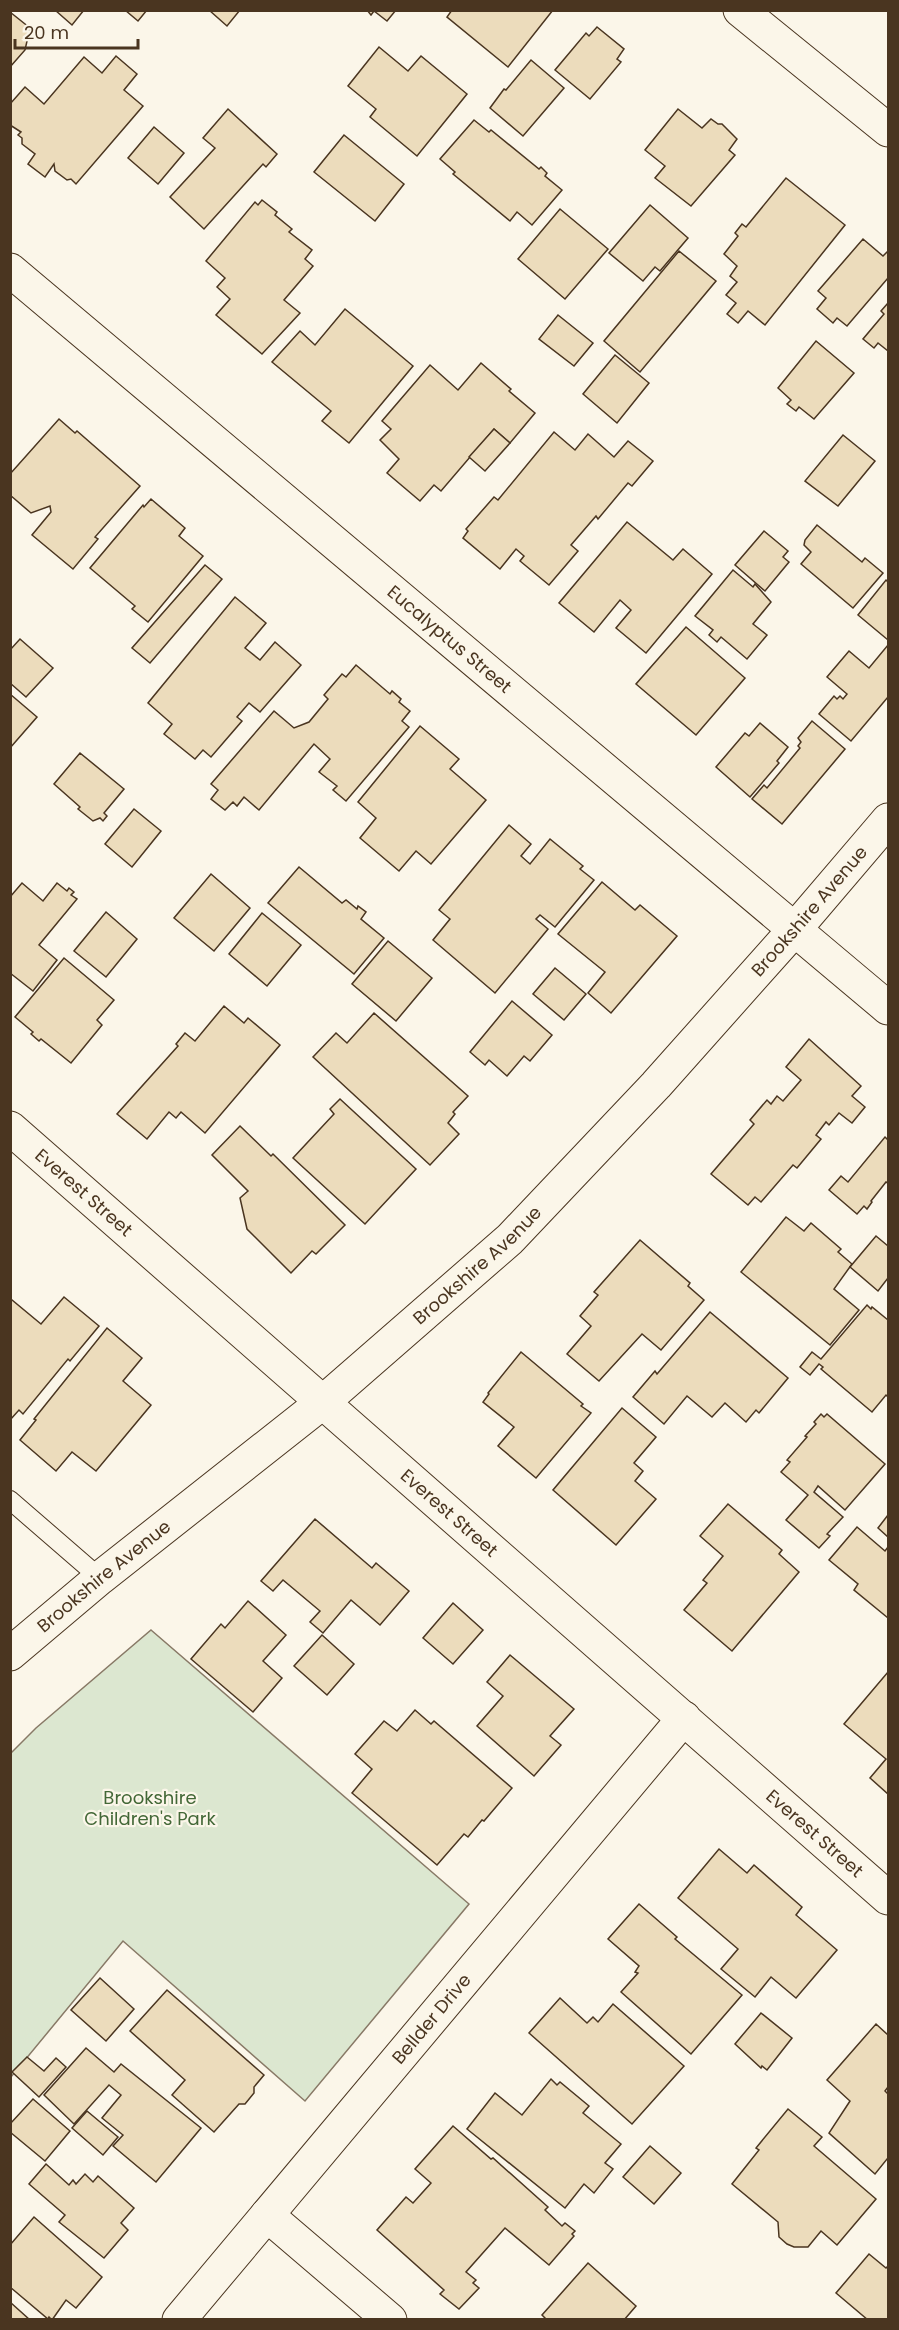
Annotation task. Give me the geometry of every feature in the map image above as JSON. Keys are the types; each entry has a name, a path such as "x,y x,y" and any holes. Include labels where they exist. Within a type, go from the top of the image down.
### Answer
{"street":[{"path":"740,10 888,130"},
{"name":"Eucalyptus Street","path":"10,270 888,1008"},
{"name":"Brookshire Avenue","path":"10,1654 100,1578 322,1402 510,1239 656,1085 795,929 888,820"},
{"name":"Everest Street","path":"10,1128 888,1898"},
{"name":"Bellder Drive","path":"179,2319 684,1718"},
{"path":"267,2215 390,2319"}],"lane":[{"path":"10,1500 100,1578"}],"green space":[{"name":"Brookshire Children's Park","path":"151,1630 469,1904 305,2101 123,1941 11,2077 11,1753 36,1728"}],"building":[{"path":"55,10 84,10 72,25"},
{"path":"125,10 147,10 138,21"},
{"path":"209,10 240,10 227,26"},
{"path":"367,10 396,10 387,21 374,11 371,15"},
{"path":"452,10 553,10 508,67 447,17"},
{"path":"10,12 30,28 25,50 10,67"},
{"path":"597,27 624,49 617,59 621,62 590,99 555,70 586,33 589,36"},
{"path":"379,47 408,71 421,56 467,94 417,156 370,117 376,109 348,86"},
{"path":"116,56 137,74 124,90 143,106 76,184 55,171 54,164 45,177 28,164 35,154 22,144 22,138 18,135 21,132 10,125 10,104 25,87 44,104 84,57 102,73"},
{"path":"531,60 564,88 523,136 490,108"},
{"path":"228,109 277,154 266,167 263,164 204,229 170,197 215,148 203,138"},
{"path":"678,109 702,128 711,119 722,124 737,139 729,150 735,155 691,206 655,178 665,166 645,150"},
{"path":"474,120 489,132 491,130 539,169 541,167 547,173 545,176 562,190 532,225 517,212 510,221 453,174 455,172 440,159"},
{"path":"154,127 184,153 158,184 128,158"},
{"path":"344,135 404,184 375,221 314,172"},
{"path":"786,178 845,225 765,325 748,311 738,323 727,314 736,303 726,295 737,282 730,276 737,266 724,254 738,236 735,233 742,224 746,227"},
{"path":"262,200 292,229 289,232 312,250 305,259 313,266 284,300 300,313 262,354 216,315 230,299 217,287 225,278 206,261 255,202 258,205"},
{"path":"650,205 688,238 660,271 655,267 643,281 609,253"},
{"path":"560,209 608,249 565,299 518,259"},
{"path":"863,239 883,256 888,251 888,278 847,326 837,318 833,323 817,309 826,298 818,291"},
{"path":"679,251 716,281 640,372 604,341"},
{"path":"888,303 888,351 878,343 874,348 863,339 884,314 881,311"},
{"path":"345,309 413,366 349,443 322,421 331,411 272,362 300,331 315,345"},
{"path":"558,315 593,343 574,366 539,339"},
{"path":"816,341 854,373 814,419 799,407 796,411 787,404 791,400 778,388"},
{"path":"615,355 649,383 617,423 583,394"},
{"path":"481,363 535,413 510,443 494,429 441,491 434,485 420,501 387,473 399,459 380,440 391,429 382,421 430,365 458,390"},
{"path":"59,419 75,433 77,431 140,486 95,537 98,539 73,569 32,535 51,512 50,506 31,513 10,495 10,474"},
{"path":"494,429 510,443 485,471 469,457"},
{"path":"554,432 575,450 588,434 614,457 628,441 653,461 632,486 628,483 598,519 596,516 571,545 578,551 549,585 520,561 524,556 516,549 500,569 463,538 468,531 466,529 494,497 498,500"},
{"path":"843,435 875,461 838,506 805,481"},
{"path":"151,499 185,528 179,536 203,556 148,622 132,609 135,606 90,568 143,505 144,507"},
{"path":"627,522 673,560 683,549 712,574 646,653 616,628 631,610 620,600 594,632 559,603"},
{"path":"817,525 862,562 865,558 883,573 853,608 801,564 811,552 804,545 805,540"},
{"path":"764,531 788,551 783,557 789,562 765,591 735,565"},
{"path":"205,565 222,579 150,663 132,648"},
{"path":"733,570 753,587 755,584 771,602 753,624 767,635 747,659 721,637 717,642 709,635 713,630 695,616"},
{"path":"886,580 888,582 888,640 858,615"},
{"path":"235,597 266,623 245,648 260,660 275,642 301,665 260,712 249,703 237,717 242,721 211,757 203,750 195,759 164,734 172,724 148,703"},
{"path":"686,627 745,678 696,735 636,684"},
{"path":"20,639 53,668 26,697 10,683 10,650"},
{"path":"888,645 888,697 851,741 819,714 834,696 837,699 840,696 843,699 847,694 827,677 849,651 869,668"},
{"path":"356,665 390,694 392,691 401,699 399,702 410,711 402,721 409,727 346,801 333,790 337,786 319,772 330,759 314,744 259,810 244,797 237,806 233,802 225,810 211,799 218,790 211,784 274,711 294,728 309,722 328,699 324,695 342,674 346,677"},
{"path":"10,694 37,717 10,748"},
{"path":"812,721 845,749 782,824 752,799 764,785 767,788 800,748 798,746 801,742 798,738"},
{"path":"760,723 788,747 777,761 779,763 750,797 716,767 745,733 749,736"},
{"path":"420,726 459,759 450,769 486,800 431,864 416,851 399,871 360,838 376,818 358,802"},
{"path":"80,753 124,789 104,813 107,816 103,821 100,818 93,821 54,784"},
{"path":"134,809 161,831 132,867 105,844"},
{"path":"509,825 531,844 521,856 530,864 550,839 583,866 580,869 594,880 555,927 540,915 536,919 548,929 495,993 433,940 450,919 439,910"},
{"path":"299,867 342,903 346,900 357,909 358,906 366,912 361,919 384,938 354,974 268,903"},
{"path":"211,874 250,908 214,951 174,918"},
{"path":"602,882 635,910 640,905 677,936 611,1013 588,993 605,972 558,934"},
{"path":"22,883 43,901 57,883 67,891 69,888 74,892 71,895 77,899 39,945 57,960 33,991 10,973 10,897"},
{"path":"106,912 137,939 106,977 74,951"},
{"path":"262,913 301,945 267,986 229,954"},
{"path":"388,941 432,978 396,1021 352,984"},
{"path":"64,958 114,1000 97,1020 102,1025 71,1063 41,1039 39,1041 31,1034 33,1032 15,1017"},
{"path":"555,968 586,994 564,1020 533,994"},
{"path":"512,1001 552,1035 530,1061 524,1056 507,1076 489,1060 485,1065 470,1052"},
{"path":"224,1006 244,1023 248,1018 280,1045 205,1133 181,1112 176,1118 169,1112 147,1139 117,1114 178,1046 176,1044 185,1033 195,1041"},
{"path":"374,1013 468,1096 453,1112 455,1114 448,1123 459,1134 430,1165 313,1057 336,1033 347,1043"},
{"path":"809,1039 861,1086 852,1096 865,1107 852,1123 839,1113 829,1125 826,1122 816,1135 821,1139 797,1168 793,1165 761,1202 755,1197 748,1205 711,1174 754,1124 750,1120 767,1100 771,1104 777,1096 783,1101 801,1080 786,1067"},
{"path":"340,1099 416,1169 365,1224 293,1158 334,1114 330,1109"},
{"path":"240,1126 271,1156 273,1154 345,1225 316,1254 312,1251 291,1273 247,1229 240,1198 248,1191 212,1155"},
{"path":"885,1137 888,1140 888,1183 886,1182 867,1209 864,1206 857,1214 829,1190 841,1176 848,1182"},
{"path":"786,1217 804,1231 811,1223 841,1249 838,1252 852,1264 834,1289 859,1310 830,1345 741,1272"},
{"path":"876,1236 888,1246 888,1278 878,1291 850,1267"},
{"path":"640,1240 690,1283 688,1286 704,1300 661,1350 642,1334 599,1381 567,1354 591,1326 580,1316 598,1295 594,1292"},
{"path":"64,1297 99,1326 70,1361 68,1359 23,1414 19,1410 10,1420 10,1302 12,1300 41,1324"},
{"path":"867,1305 888,1320 888,1397 886,1395 872,1412 821,1369 823,1367 819,1364 810,1375 800,1367 812,1352 821,1359"},
{"path":"710,1312 788,1378 759,1413 756,1410 746,1422 725,1403 712,1417 687,1396 664,1424 633,1397 655,1371 657,1374"},
{"path":"107,1328 142,1358 123,1381 151,1405 96,1471 72,1452 56,1471 20,1440 36,1420 34,1419"},
{"path":"521,1352 591,1413 536,1478 498,1446 514,1427 483,1402"},
{"path":"622,1408 656,1437 634,1463 643,1471 635,1481 656,1499 616,1545 553,1490"},
{"path":"821,1414 824,1417 827,1414 885,1464 845,1510 818,1486 814,1492 843,1517 827,1534 830,1536 819,1548 786,1520 808,1495 781,1472 790,1462 787,1460 807,1437 805,1436 816,1424 814,1422"},
{"path":"728,1504 782,1550 779,1554 799,1572 732,1651 684,1610 707,1583 703,1580 723,1556 700,1536"},
{"path":"888,1515 888,1537 878,1528"},
{"path":"315,1519 372,1568 376,1563 409,1591 380,1625 351,1600 323,1633 310,1622 320,1611 283,1580 273,1591 261,1581"},
{"path":"857,1527 885,1551 888,1547 888,1618 854,1590 858,1584 829,1560"},
{"path":"248,1601 286,1635 263,1661 282,1678 253,1712 191,1659 221,1624 225,1628"},
{"path":"453,1603 483,1630 453,1664 423,1638"},
{"path":"322,1635 354,1664 327,1695 294,1666"},
{"path":"510,1655 574,1709 550,1736 561,1745 534,1776 477,1726 503,1696 487,1682"},
{"path":"888,1672 888,1794 870,1778 886,1759 844,1724"},
{"path":"415,1710 431,1724 434,1721 512,1788 484,1821 482,1820 468,1837 464,1834 437,1865 352,1793 372,1769 355,1754 384,1721 397,1731"},
{"path":"719,1849 747,1873 754,1865 802,1907 796,1915 837,1950 796,1998 771,1977 755,1997 721,1969 738,1949 678,1898"},
{"path":"639,1904 677,1937 675,1939 742,1995 691,2054 621,1992 638,1973 635,1972 639,1966 608,1939"},
{"path":"100,1978 134,2009 106,2041 71,2010"},
{"path":"167,1990 264,2075 245,2104 239,2104 214,2132 172,2095 185,2080 130,2031"},
{"path":"560,1998 587,2023 593,2017 598,2022 613,2004 684,2066 632,2124 529,2033"},
{"path":"761,2013 792,2038 767,2070 762,2066 761,2068 735,2044"},
{"path":"876,2024 888,2035 888,2087 885,2091 888,2094 888,2160 875,2174 829,2133 850,2101 827,2080"},
{"path":"86,2048 114,2072 121,2064 201,2128 156,2182 113,2146 123,2135 102,2118 121,2095 109,2085 74,2124 44,2095"},
{"path":"27,2057 44,2071 56,2058 66,2067 39,2097 12,2072"},
{"path":"551,2079 557,2085 560,2082 589,2106 583,2113 621,2144 605,2163 613,2169 594,2193 584,2184 565,2208 467,2129 495,2093 522,2115"},
{"path":"33,2099 70,2131 45,2161 10,2132 10,2124"},
{"path":"788,2109 822,2137 814,2146 876,2199 837,2245 821,2231 808,2247 794,2247 787,2244 779,2237 778,2222 732,2184 759,2150 756,2148"},
{"path":"87,2111 118,2137 103,2155 72,2128"},
{"path":"453,2126 548,2207 545,2210 562,2226 565,2223 575,2231 572,2234 574,2236 549,2265 505,2228 466,2272 476,2280 473,2283 479,2288 459,2309 440,2294 444,2290 377,2230 406,2197 413,2203 431,2183 415,2169"},
{"path":"650,2146 681,2173 654,2204 623,2177"},
{"path":"46,2164 69,2185 73,2180 76,2184 85,2174 93,2182 98,2176 134,2208 121,2223 128,2230 104,2258 59,2222 65,2215 29,2184"},
{"path":"34,2217 102,2277 76,2308 66,2300 52,2320 10,2287 10,2245"},
{"path":"869,2254 886,2268 888,2266 888,2320 868,2320 836,2293"},
{"path":"588,2263 636,2306 624,2320 547,2320 542,2315"},
{"path":"10,2302 30,2320 10,2320"}]}
